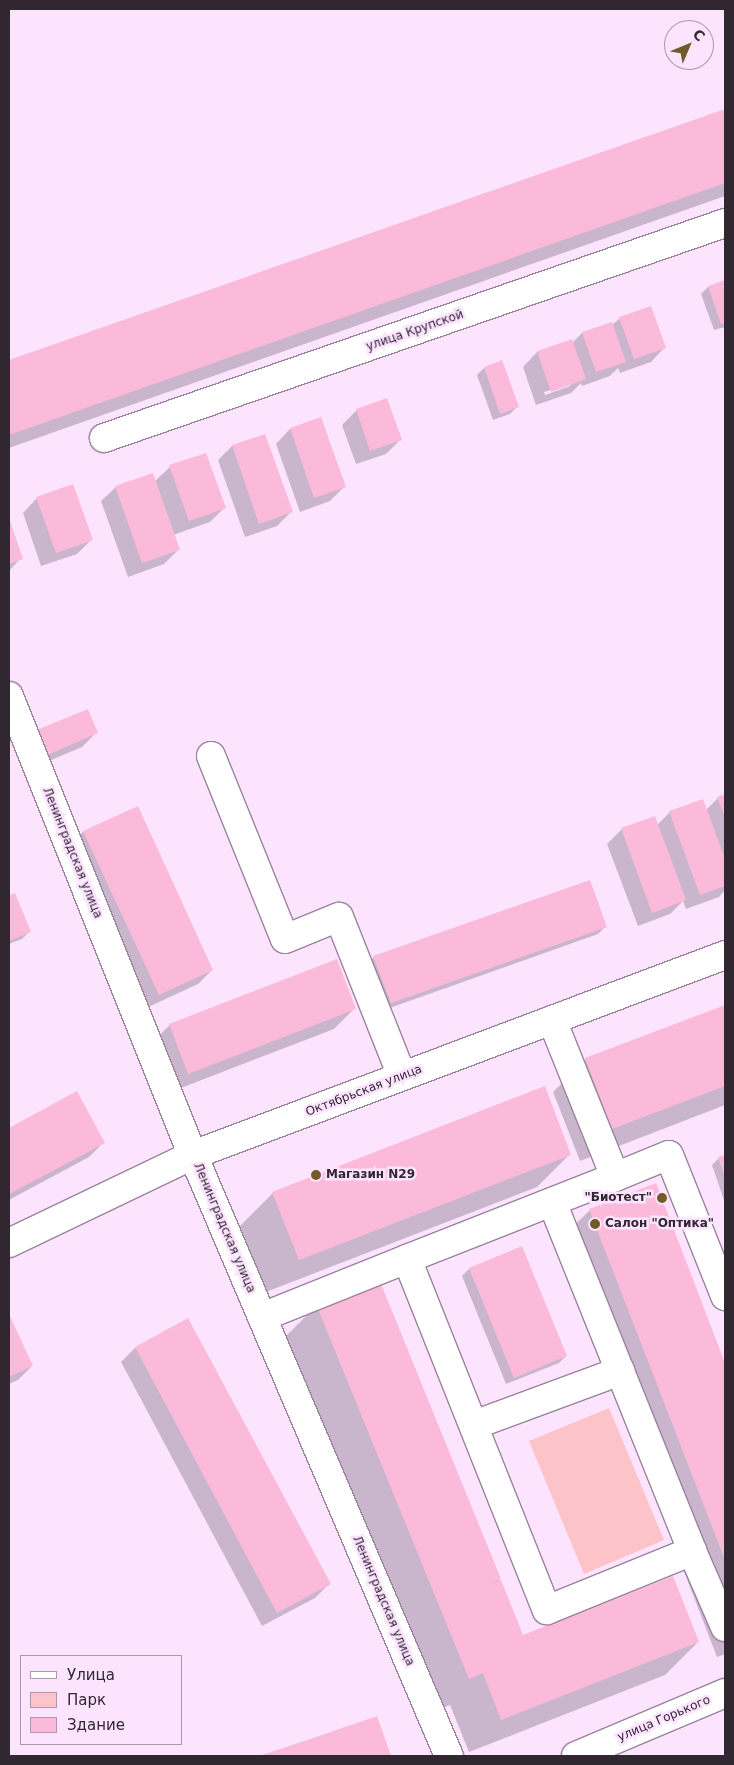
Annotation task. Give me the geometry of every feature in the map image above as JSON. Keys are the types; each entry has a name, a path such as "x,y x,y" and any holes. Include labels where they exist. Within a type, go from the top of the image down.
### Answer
{"street":[{"name":"улица Крупской","path":"104,438 725,224"},
{"name":"Ленинградская улица","path":"9,696 193,1155 449,1756"},
{"path":"211,756 285,939 338,918 402,1076"},
{"name":"Октябрьская улица","path":"9,1244 193,1155 725,955"},
{"path":"552,1020 614,1177"},
{"path":"262,1317 669,1155 725,1296"},
{"path":"552,1202 692,1551 725,1627"},
{"path":"408,1259 547,1610 692,1551"},
{"path":"474,1426 620,1371"},
{"name":"улица Горького","path":"576,1756 725,1693"}],"green space":[{"path":"609,1408 664,1540 584,1574 529,1441"}],"building":[{"path":"725,109 725,183 9,435 9,360"},
{"path":"725,280 725,323 721,324 708,286"},
{"path":"651,306 666,348 634,359 619,317"},
{"path":"612,322 626,362 596,372 582,332"},
{"path":"572,339 586,379 551,392 537,351"},
{"path":"502,360 519,407 500,414 484,367"},
{"path":"387,398 402,440 370,451 356,409"},
{"path":"321,417 346,487 314,498 290,428"},
{"path":"265,434 293,512 259,524 232,445"},
{"path":"206,453 226,508 189,521 169,465"},
{"path":"153,473 180,550 142,563 115,486"},
{"path":"73,484 93,540 56,553 36,497"},
{"path":"9,518 23,559 9,564"},
{"path":"88,709 98,733 45,756 34,731"},
{"path":"725,794 725,817 717,797"},
{"path":"703,799 725,859 725,886 700,895 669,811"},
{"path":"138,806 213,970 159,995 83,831"},
{"path":"655,816 686,900 652,913 621,828"},
{"path":"590,880 607,927 391,1003 373,956"},
{"path":"15,893 31,932 9,941 9,896"},
{"path":"337,959 356,1009 188,1074 169,1024"},
{"path":"725,1005 725,1086 612,1129 585,1058"},
{"path":"545,1086 571,1155 299,1260 272,1192"},
{"path":"77,1091 105,1143 9,1194 9,1128"},
{"path":"725,1155 725,1177 718,1157"},
{"path":"656,1183 725,1363 725,1560 589,1209"},
{"path":"522,1246 567,1356 514,1378 469,1268"},
{"path":"379,1279 501,1579 484,1586 501,1580 523,1635 673,1576 699,1642 501,1720 483,1673 469,1679 316,1304"},
{"path":"9,1314 33,1366 9,1377"},
{"path":"188,1318 331,1584 277,1613 135,1347"},
{"path":"377,1716 391,1756 259,1756 319,1736"}],"place":[{"name":"Магазин N29","path":"316,1175"},
{"name":"\"Биотест\"","path":"662,1198"},
{"name":"Салон \"Оптика\"","path":"595,1224"}]}
